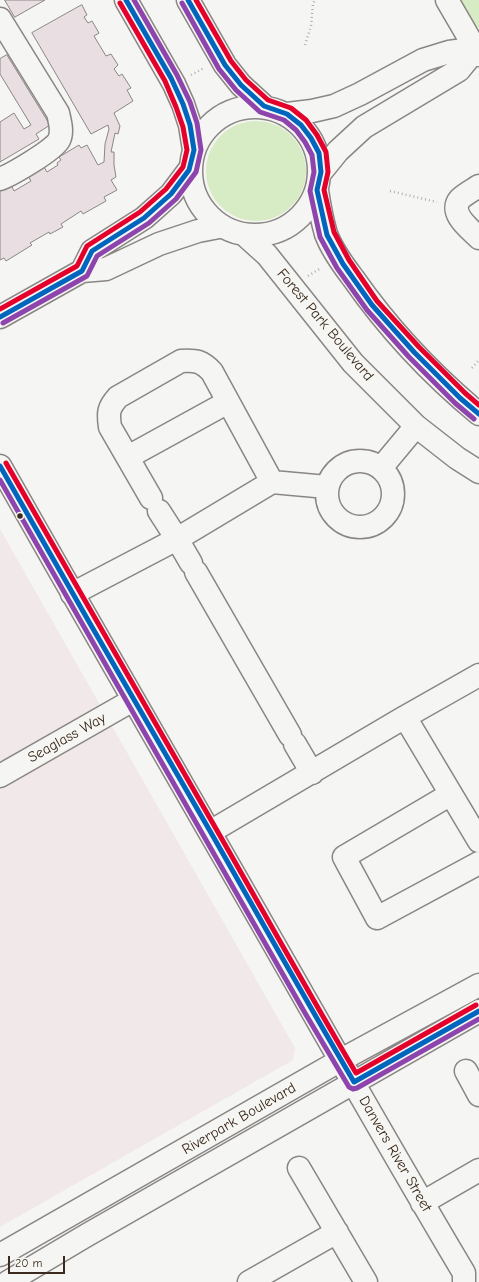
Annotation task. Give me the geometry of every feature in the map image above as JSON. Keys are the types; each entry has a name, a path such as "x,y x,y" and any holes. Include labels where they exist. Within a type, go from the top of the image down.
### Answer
{"street":[{"path":"126,0 174,84 183,104 190,125 193,192 203,213 219,227 232,233 247,237 271,232 292,221 306,206 319,181 338,151 364,127 459,70 478,51"},
{"path":"188,0 226,65 241,85 264,106 287,114 301,125 311,138 319,153 319,181 327,235 340,260 372,305 419,358 460,398 479,414"},
{"path":"447,0 478,51"},
{"path":"0,179 52,149 60,140 61,126 58,113 3,30"},
{"path":"287,114 312,111 334,106 360,94 423,60 449,52 478,51"},
{"path":"82,271 92,251 144,218 171,194 192,160 207,128 224,114 241,108 264,106"},
{"path":"479,186 459,200 456,206 457,212 462,221 479,238"},
{"path":"0,317 82,271 106,269 159,244 198,231 219,227"},
{"name":"Forest Park Boulevard","path":"247,237 267,255 353,363 416,426 457,458 479,472"},
{"path":"272,482 212,372 205,364 193,360 181,361 118,397 112,404 108,415 110,427 194,568 312,773"},
{"path":"128,457 228,402"},
{"path":"381,468 416,426"},
{"path":"360,460 371,462 381,468 388,476 392,486 393,496 390,507 385,516 376,523 355,527 336,517 326,498 327,487 331,476 338,468 348,462 360,460"},
{"name":"Danvers River Street","path":"0,466 311,1010 464,1273 464,1282"},
{"path":"72,594 177,539 272,482 327,487"},
{"path":"210,832 479,675"},
{"name":"Seaglass Way","path":"0,776 134,700"},
{"path":"405,717 479,841"},
{"path":"452,794 344,857 377,918 479,863"},
{"name":"Riverpark Boulevard","path":"0,1255 341,1060 479,985"},
{"name":"Riverpark Boulevard","path":"8,1282 87,1235 479,1011"},
{"path":"466,1071 479,1095"},
{"path":"299,1168 366,1282"},
{"path":"422,1203 479,1170"},
{"path":"249,1282 337,1232"}],"path":[{"path":"305,45 312,26 313,4 315,0"},
{"path":"184,78 205,67"},
{"path":"390,191 456,206"},
{"path":"303,280 321,267"},
{"path":"472,368 479,360"}],"shaded area":[{"path":"0,529 295,1048 293,1060 0,1227"}],"green space":[{"path":"460,0 479,0 479,28 474,24"},
{"path":"256,121 275,125 291,136 302,152 306,171 302,190 291,206 275,217 256,221 237,217 221,206 210,190 206,171 210,152 221,136 237,125"}],"building":[{"path":"5,0 45,0 15,17"},
{"path":"82,5 87,15 84,17 88,23 92,21 99,33 94,36 106,56 111,54 118,65 114,69 119,76 122,74 131,88 127,90 133,101 114,113 120,126 118,134 115,133 111,152 114,152 116,177 111,180 117,190 104,197 106,201 83,214 81,211 61,224 63,227 50,234 49,232 30,243 32,245 6,261 4,258 0,260 0,191 11,185 14,191 31,181 28,176 44,167 47,172 58,165 57,163 61,160 59,157 79,145 81,148 87,145 98,165 104,162 105,144 109,129 108,125 91,134 32,33"},
{"path":"7,55 50,125 36,134 39,139 0,162 0,122 14,113 24,129 31,125 0,74 0,59"}],"transit line":[{"path":"0,317 82,271 92,251 144,218 171,194 189,170 194,150 190,125 183,104 171,78 126,0"},
{"path":"3,323 87,276 97,256 149,223 176,199 196,172 201,150 197,123 190,102 177,75 134,0"},
{"path":"188,0 225,65 241,85 264,106 287,114 301,125 311,138 319,153 321,172 317,190 327,235 343,264 372,305 414,352 460,398 479,414"},
{"path":"196,0 231,61 246,80 268,100 291,108 306,120 317,135 326,152 328,172 324,190 334,232 349,260 377,301 419,347 479,405"},
{"path":"0,309 77,266 87,246 140,212 166,189 183,167 187,150 183,127 176,107 165,81 120,3"},
{"path":"182,3 219,69 236,90 260,112 284,120 296,130 305,142 312,155 314,172 310,191 320,237 337,268 367,310 409,357 455,403 474,419"},
{"path":"6,463 356,1073 476,1005"},
{"path":"0,466 354,1082 479,1011"},
{"path":"0,480 305,1013 349,1087 353,1089 357,1088 479,1019"}]}
